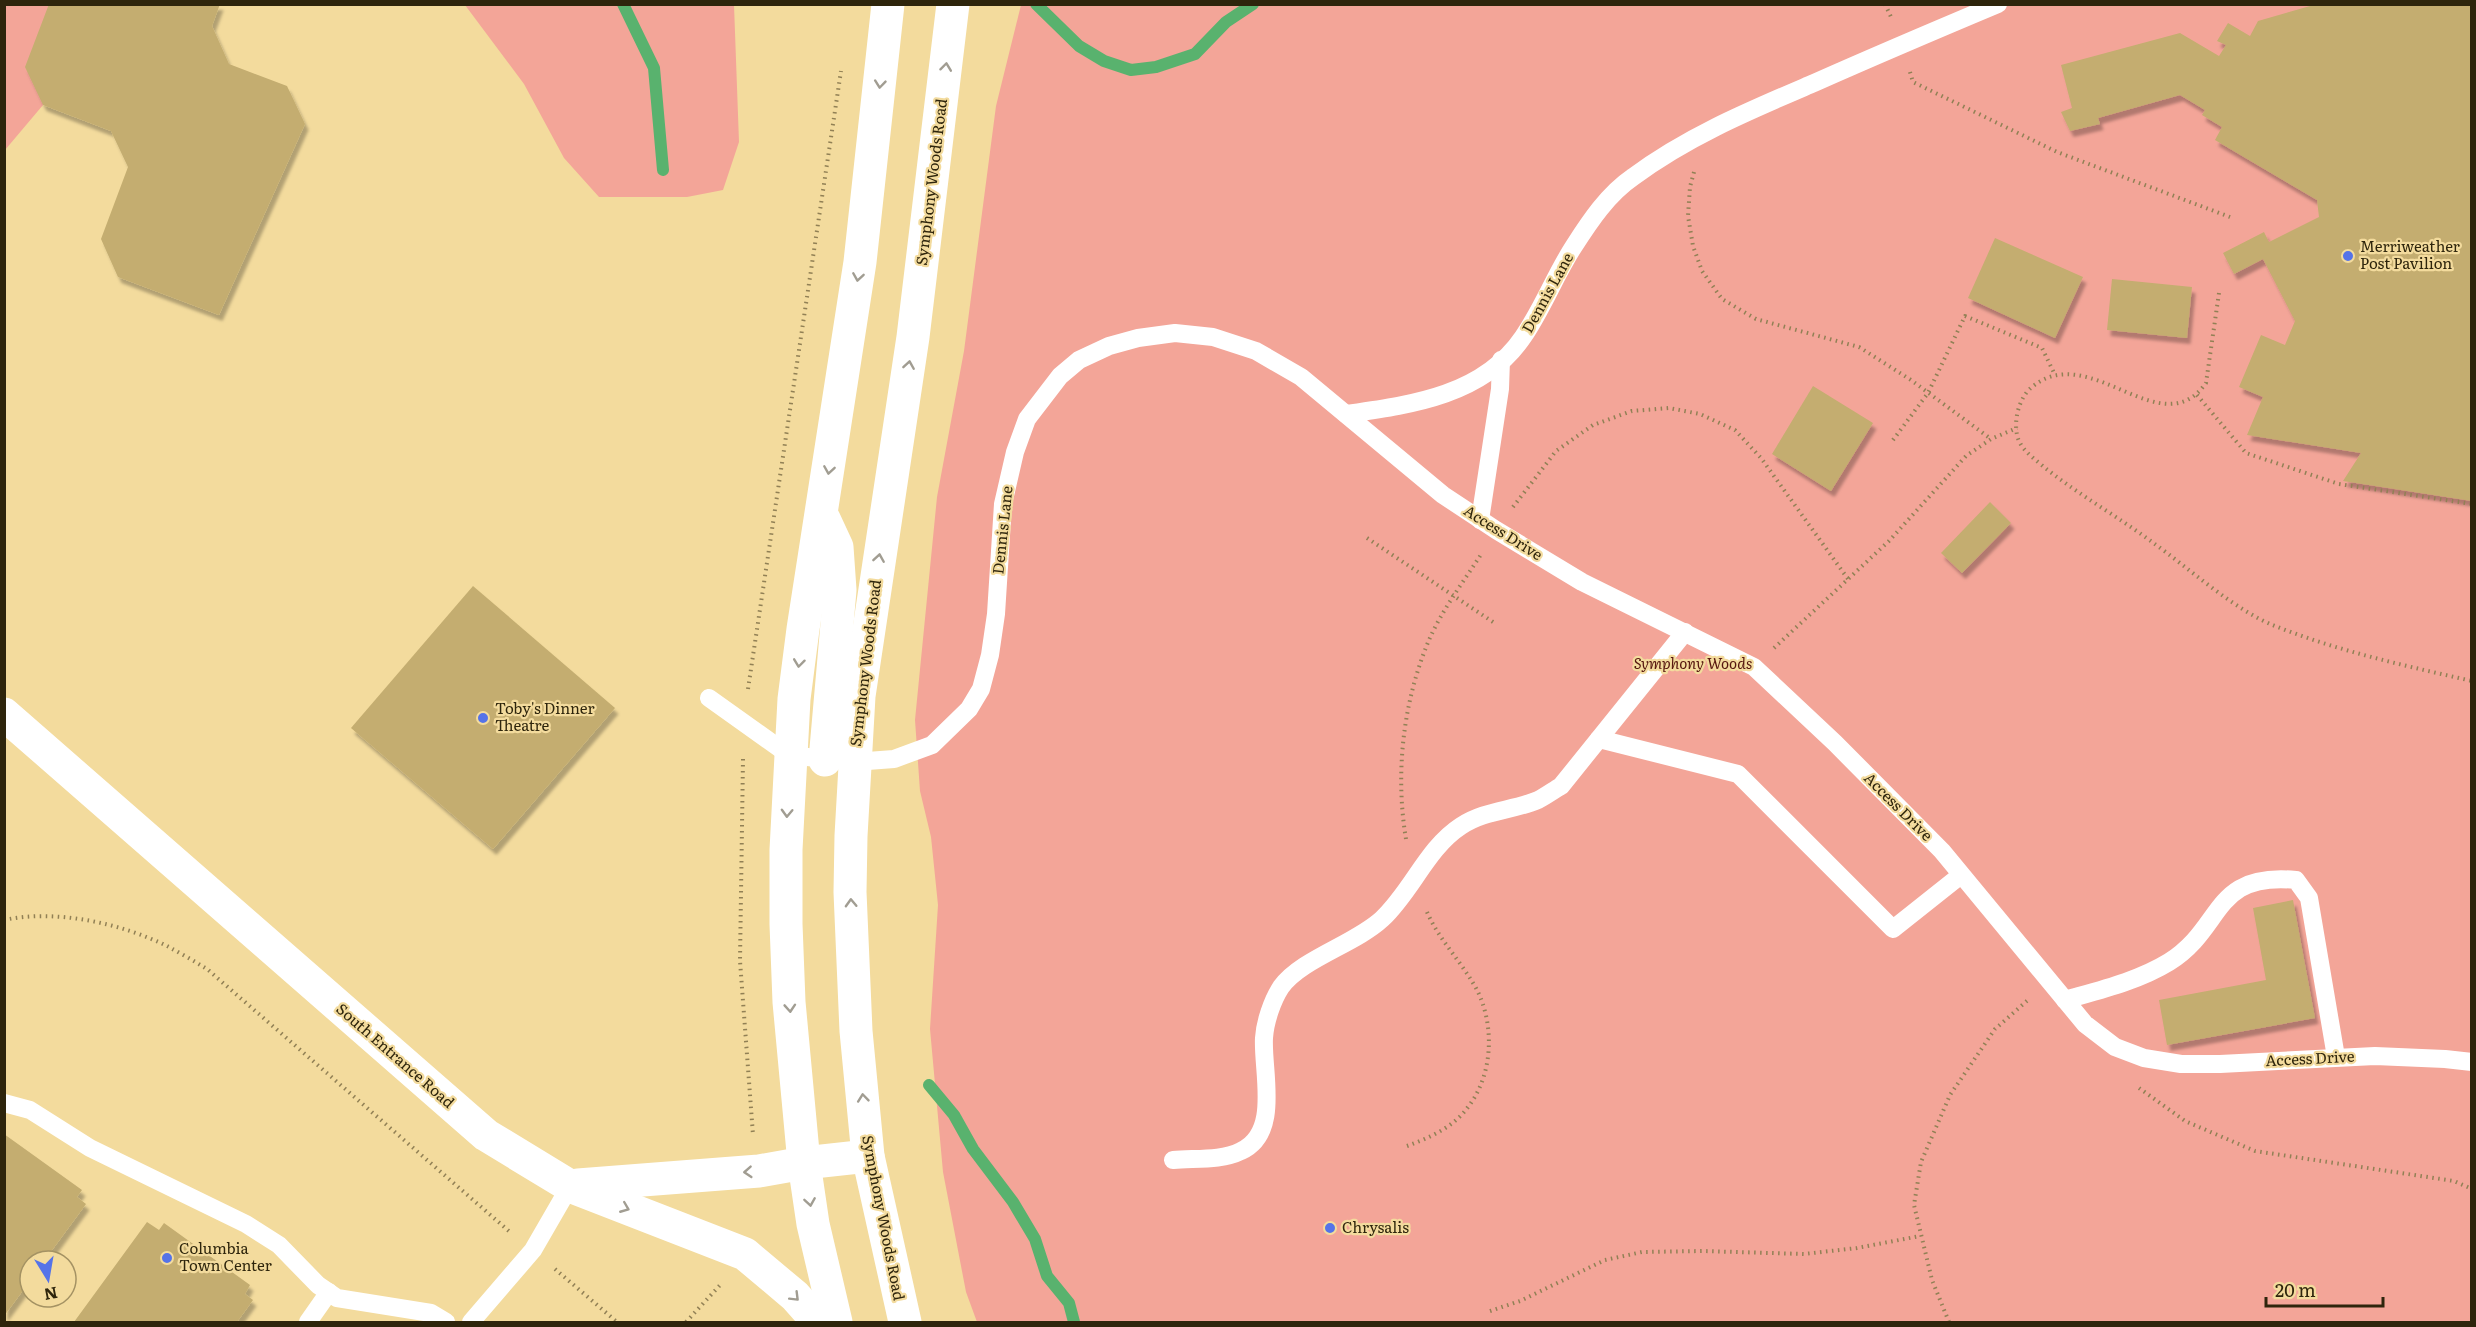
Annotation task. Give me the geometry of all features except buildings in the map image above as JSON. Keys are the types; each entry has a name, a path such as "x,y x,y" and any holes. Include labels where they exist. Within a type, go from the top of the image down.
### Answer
{"street":[{"path":"836,1323 813,1224 804,1163 789,1002 786,924 789,755 803,629 860,262 888,4"},
{"name":"Symphony Woods Road","path":"905,1323 868,1156 856,1031 850,892 840,761 859,696 913,337 953,5"},
{"path":"822,515 837,547 840,590 840,761"},
{"name":"South Entrance Road","path":"4,714 486,1135 570,1186 746,1254 795,1296 818,1323"},
{"path":"570,1186 759,1171 868,1156"}],"lane":[{"name":"Dennis Lane","path":"789,755 840,761 894,759 932,745 969,709 981,688 990,655 996,614 1003,504 1016,452 1027,419 1060,376 1079,360 1109,346 1138,338 1175,333 1213,337 1256,351 1292,372 1346,414 1412,405 1455,391 1492,369 1526,332 1541,309 1560,268 1594,215 1629,179 1671,150 1746,112 1998,4"},
{"path":"1480,520 1500,389 1501,360"},
{"name":"Access Drive","path":"1346,414 1443,495 1496,530 1582,582 1754,667 1836,743 1942,850 2085,1024 2115,1047 2144,1058 2181,1064 2269,1062 2336,1057 2398,1057 2472,1062"},
{"path":"1173,1160 1223,1157 1242,1151 1256,1139 1265,1114 1268,1091 1264,1036 1271,1008 1282,986 1301,969 1359,937 1382,920 1405,896 1438,846 1460,826 1480,814 1538,800 1562,786 1685,632"},
{"path":"708,698 789,755"},
{"path":"1599,740 1738,774 1893,928 1961,875"},
{"path":"2065,1000 2115,986 2169,961 2203,931 2221,902 2244,885 2271,877 2296,880 2309,898 2336,1057"},
{"path":"4,1104 30,1110 90,1148 246,1224 279,1245 318,1285 337,1298 431,1313 446,1323"},
{"path":"471,1323 532,1250 570,1186"},
{"path":"308,1323 329,1292"}],"path":[{"path":"1885,4 1894,22 1913,82 2057,152 2230,217"},
{"path":"749,684 842,62"},
{"path":"1703,133 1690,186 1688,216 1693,246 1702,271 1722,299 1756,319 1859,347 1991,439"},
{"path":"2219,293 2206,382 2197,395 2171,404 2150,403 2080,374 2055,375 2031,387 2019,405 2017,428 2019,441 2028,454 2072,489 2151,540 2227,599 2273,626 2337,646 2472,681"},
{"path":"1893,440 1928,393 1965,316 2042,348 2055,375"},
{"path":"2197,395 2246,453 2339,484 2472,504"},
{"path":"1407,1146 1430,1137 1468,1108 1481,1087 1490,1039 1486,1015 1477,990 1432,923 1415,880 1403,823 1401,784 1403,736 1414,684 1430,639 1455,596 1496,530 1556,451 1593,425 1632,411 1669,408 1700,414 1735,430 1761,458 1848,579"},
{"path":"1754,667 1889,541 1966,456 1991,439 2017,428"},
{"path":"1367,538 1496,624"},
{"path":"743,753 740,961 752,1129"},
{"path":"4,920 51,917 126,929 166,945 207,969 494,1218"},
{"path":"1949,1323 1932,1280 1914,1205 1920,1162 1950,1095 1995,1029 2049,982"},
{"path":"2125,1051 2139,1088 2185,1122 2255,1150 2454,1181 2472,1189"},
{"path":"1490,1311 1520,1301 1605,1260 1642,1252 1804,1254 1857,1248 1920,1236"},
{"path":"568,1279 617,1323"},
{"path":"686,1323 723,1282"}],"green space":[{"path":"5,5 49,5 43,105 5,150"},
{"path":"465,5 734,5 739,142 723,190 687,197 599,197 564,158 524,84"},
{"name":"Symphony Woods","path":"1021,5 2471,5 2471,1322 977,1322 966,1292 943,1172 930,1029 938,905 931,837 920,791 915,720 937,497 964,351 996,106"}],"waterway":[{"path":"623,4 654,68 663,170"},
{"path":"1036,4 1079,46 1104,61 1131,70 1156,67 1195,54 1226,22 1253,4"},
{"path":"929,1085 954,1115 973,1149 1013,1202 1035,1239 1047,1276 1069,1303 1074,1322"}],"place":[{"name":"Merriweather Post Pavilion","path":"2348,256"},
{"name":"Toby's Dinner Theatre","path":"483,718"},
{"name":"Chrysalis","path":"1330,1228"},
{"name":"Columbia Town Center","path":"167,1258"}]}
